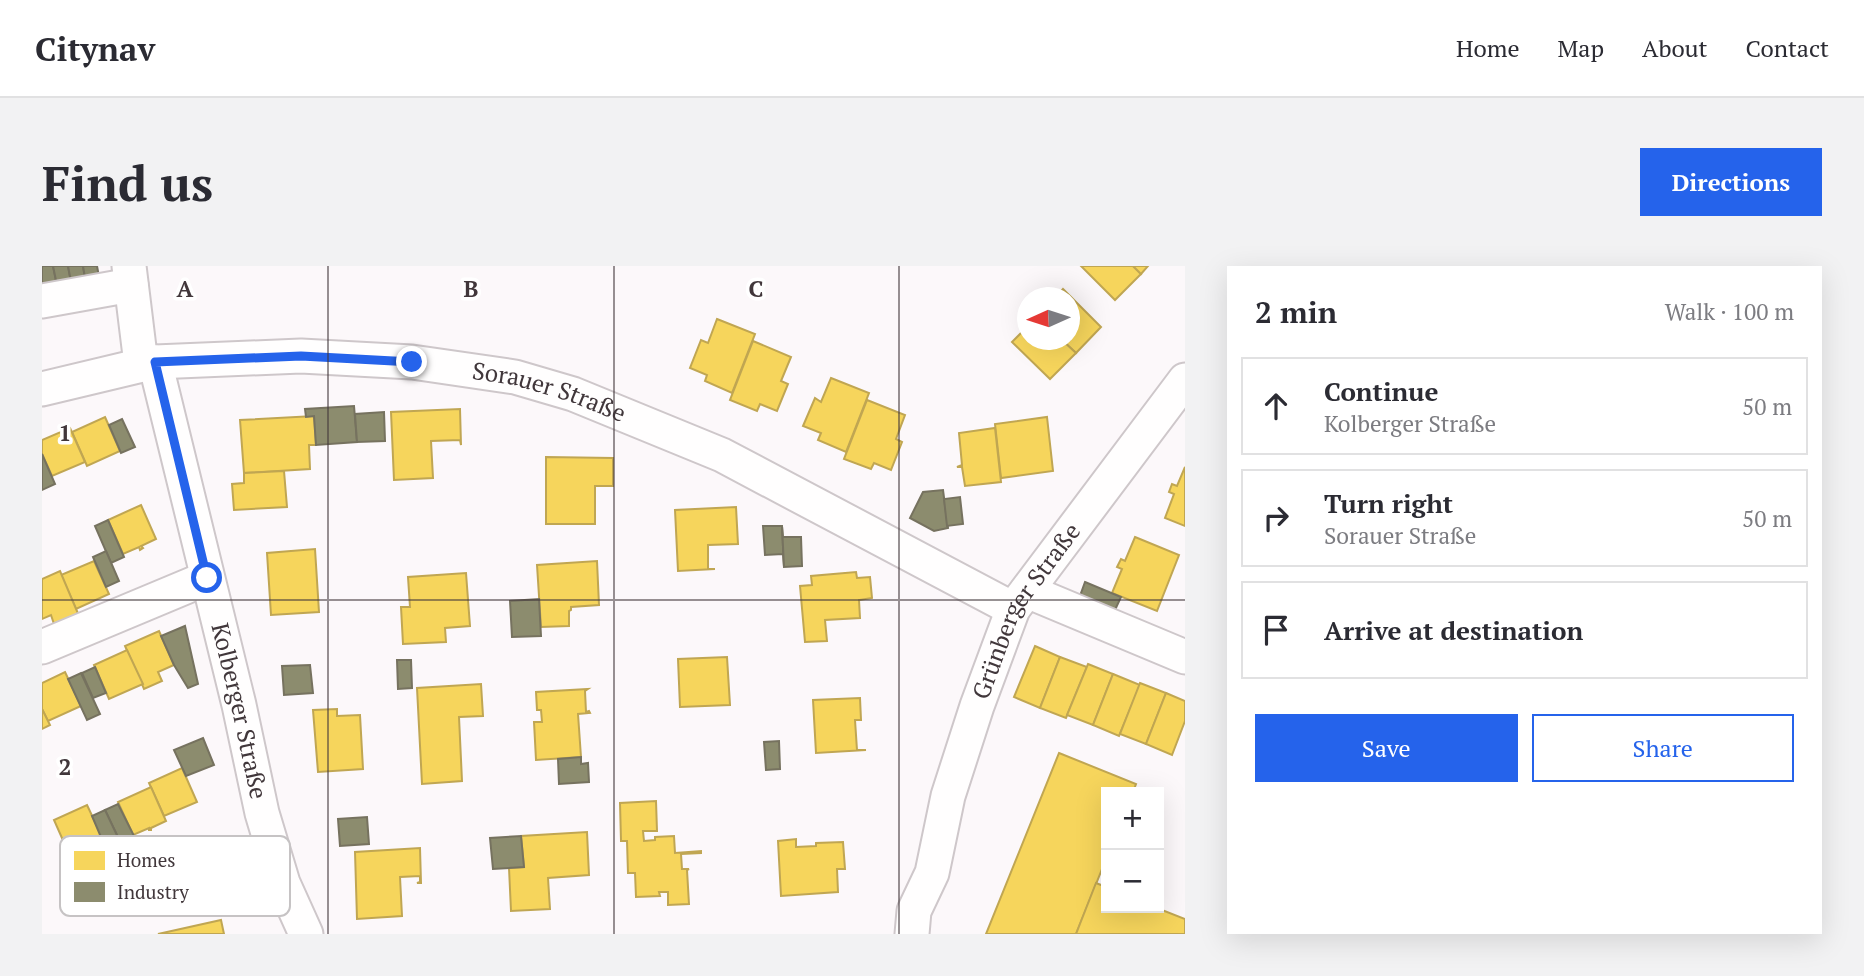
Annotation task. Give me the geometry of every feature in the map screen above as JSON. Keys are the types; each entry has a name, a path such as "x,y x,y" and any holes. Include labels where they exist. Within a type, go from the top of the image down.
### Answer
{"street":[{"path":"42,301 130,275"},
{"name":"Kolberger Straße","path":"130,275 148,363 207,578 269,836"},
{"name":"Sorauer Straße","path":"42,389 148,363 301,356 412,362 514,377 573,394 722,455 1020,601 1185,657"},
{"name":"Grünberger Straße","path":"912,934 915,911 932,873 948,796 977,706 1020,601 1185,380"},
{"path":"42,647 207,578"},
{"name":"Grünberger Straße","path":"932,873 932,934"},
{"name":"Kolberger Straße","path":"290,899 306,934"}],"building: Homes":[{"path":"1081,266 1133,266 1141,274 1115,300"},
{"path":"1133,266 1148,266 1141,274"},
{"path":"1080,306 1101,327 1080,349"},
{"path":"717,319 755,334 732,393 705,381 707,375 690,368 701,340 708,343"},
{"path":"753,341 791,357 781,381 788,384 777,411 760,404 757,411 730,400"},
{"path":"1020,350 1073,350 1076,353 1050,379"},
{"path":"831,378 869,393 846,452 818,440 821,433 803,426 815,398 821,402"},
{"path":"867,400 905,415 896,439 902,442 891,470 874,463 871,469 844,459"},
{"path":"460,409 461,445 460,440 431,441 433,478 394,480 391,412"},
{"path":"314,416 316,445 309,445 310,469 244,473 240,420"},
{"path":"105,417 120,451 87,466 72,432"},
{"path":"1047,417 1053,471 1001,478 995,424"},
{"path":"70,428 85,462 52,476 42,454 42,440"},
{"path":"995,428 1001,482 965,486 962,467 957,467 962,465 959,433"},
{"path":"546,457 613,458 613,486 595,486 595,524 546,524"},
{"path":"1185,467 1185,526 1165,518 1174,494 1169,492 1172,484 1177,486"},
{"path":"284,471 287,507 234,510 232,484 244,483 244,473"},
{"path":"141,505 156,539 141,546 143,548 140,550 139,547 123,554 108,520"},
{"path":"736,507 738,544 708,545 708,569 715,569 678,571 675,510"},
{"path":"1135,537 1179,555 1157,611 1112,593 1122,569 1117,567 1121,559 1125,561"},
{"path":"315,549 319,612 271,615 267,553"},
{"path":"94,561 109,594 76,609 61,575"},
{"path":"597,561 599,605 571,607 569,626 541,627 537,565"},
{"path":"60,571 82,623 68,629 54,624 51,615 42,619 42,579"},
{"path":"856,572 857,578 870,577 872,598 859,600 860,618 825,620 827,641 805,642 800,586 812,585 811,576"},
{"path":"466,573 470,626 445,628 446,642 403,644 401,607 410,607 408,577"},
{"path":"159,631 174,665 158,672 162,681 144,689 125,646"},
{"path":"1035,646 1060,657 1040,708 1014,697"},
{"path":"127,650 143,684 109,699 94,665"},
{"path":"727,657 730,705 680,707 678,659"},
{"path":"1060,657 1087,667 1066,718 1040,708"},
{"path":"1088,664 1113,674 1093,725 1067,715"},
{"path":"65,672 81,706 48,721 42,709 42,683"},
{"path":"1113,674 1140,685 1119,736 1093,725"},
{"path":"1140,683 1166,693 1146,744 1120,734"},
{"path":"481,684 483,716 459,717 462,781 422,784 417,688"},
{"path":"588,689 585,691 586,712 590,713 578,714 581,757 536,760 534,722 542,722 541,710 537,710 536,692"},
{"path":"1166,693 1185,701 1185,721 1172,755 1146,744"},
{"path":"860,698 861,720 855,720 857,750 866,750 816,753 813,700"},
{"path":"42,709 50,725 42,729"},
{"path":"337,709 337,716 360,715 363,769 318,772 313,710"},
{"path":"1059,753 1136,784 1135,787 1101,787 1101,872 1076,934 986,934"},
{"path":"182,768 197,802 164,816 149,783"},
{"path":"151,787 166,821 151,830 149,828 133,835 118,802"},
{"path":"656,801 657,831 643,831 644,841 655,840 655,837 674,836 675,853 701,851 681,854 682,869 689,869 689,904 668,905 668,892 659,892 660,896 636,897 635,873 628,873 627,841 621,841 620,803"},
{"path":"87,805 102,836 61,836 54,820"},
{"path":"587,832 589,875 548,878 550,909 511,911 509,868 524,867 521,836"},
{"path":"796,839 796,847 843,842 845,869 837,869 838,892 781,896 778,841"},
{"path":"420,848 421,883 417,883 420,882 420,876 400,877 402,916 357,919 355,852"},
{"path":"1096,883 1101,885 1101,913 1164,913 1164,911 1185,919 1185,934 1076,934"},
{"path":"221,920 224,934 158,934"}],"building: Industry":[{"path":"42,266 53,266 58,290 42,293"},
{"path":"53,266 68,266 72,287 58,290"},
{"path":"68,266 83,266 86,284 72,287"},
{"path":"83,266 97,266 100,282 86,284"},
{"path":"354,406 357,442 316,445 314,416 306,417 305,409"},
{"path":"384,412 385,441 357,442 355,414"},
{"path":"122,419 135,447 121,453 109,425"},
{"path":"42,454 55,484 42,490"},
{"path":"943,490 948,528 934,531 910,518 923,492"},
{"path":"960,497 963,524 947,526 944,499"},
{"path":"108,520 124,557 111,563 95,526"},
{"path":"763,526 782,526 784,567 783,554 765,555"},
{"path":"782,526 783,537 801,537 802,566 784,567"},
{"path":"106,551 119,581 106,587 93,557"},
{"path":"1085,582 1121,597 1115,610 1080,596"},
{"path":"539,599 541,636 512,637 510,601"},
{"path":"185,626 198,684 188,688 161,636"},
{"path":"397,660 411,660 412,688 398,689"},
{"path":"310,665 313,693 284,695 282,666"},
{"path":"95,667 106,693 93,698 82,673"},
{"path":"81,673 100,714 87,720 68,679"},
{"path":"203,738 214,765 186,776 174,750"},
{"path":"779,741 780,769 766,770 764,742"},
{"path":"581,757 581,764 588,763 589,782 559,784 558,759"},
{"path":"118,804 134,836 117,836 105,810"},
{"path":"105,810 117,836 100,836 92,816"},
{"path":"367,817 369,844 340,846 338,819"},
{"path":"521,836 524,867 493,869 490,838"}],"route":[{"path":"207,578 155,362 301,356 412,362"}]}
